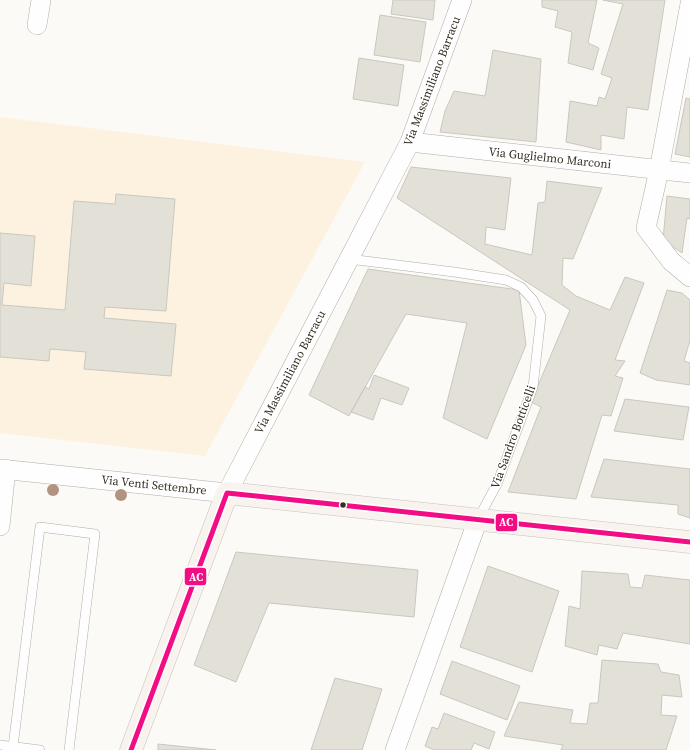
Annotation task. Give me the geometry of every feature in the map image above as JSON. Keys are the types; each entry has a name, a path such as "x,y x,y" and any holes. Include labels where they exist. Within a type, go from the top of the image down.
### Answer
{"main road":[{"name":"Via Venti Settembre","path":"227,493 690,542"},
{"name":"Via Massimiliano Barracu","path":"131,750 227,493"}],"street":[{"path":"37,25 41,0"},
{"name":"Via Massimiliano Barracu","path":"227,493 410,142 462,0"},
{"path":"690,4 659,170 646,228 671,261 690,277"},
{"name":"Via Guglielmo Marconi","path":"410,142 690,173"},
{"path":"0,526 3,469"},
{"name":"Via Venti Settembre","path":"3,469 227,493"},
{"name":"Via Sandro Botticelli","path":"395,750 478,519"}],"lane":[{"name":"Via Sandro Botticelli","path":"349,259 506,280 521,287 533,300 541,316 533,388 497,484 478,519"},
{"path":"19,748 40,527 95,534 69,750"},
{"path":"0,745 40,750"}],"shaded area":[{"path":"0,117 365,162 205,456 0,433"}],"building":[{"path":"393,0 435,0 433,20 391,14"},
{"path":"542,0 597,0 588,43 599,48 593,70 568,63 572,32 555,27 558,11 542,7"},
{"path":"603,0 665,0 648,110 627,107 624,139 601,135 601,150 566,142 570,101 597,106 599,97 605,99 612,78 601,74 623,4"},
{"path":"380,15 426,22 420,62 374,55"},
{"path":"493,50 541,59 536,142 440,132 445,111 454,91 485,96"},
{"path":"359,58 404,65 398,106 353,99"},
{"path":"686,98 690,99 690,157 675,154"},
{"path":"411,167 511,178 505,230 486,227 485,244 532,255 538,203 545,202 547,181 602,188 573,259 563,258 562,285 576,296 610,310 625,277 644,283 615,360 625,361 615,376 623,378 611,416 602,415 576,499 508,492 541,407 531,402 570,310 397,198"},
{"path":"116,194 175,199 166,311 105,307 104,318 176,324 171,376 84,369 86,352 50,349 49,361 0,357 0,233 35,236 31,286 4,283 2,305 65,310 74,201 115,204"},
{"path":"667,196 690,199 690,219 687,218 682,253 663,240"},
{"path":"368,269 519,290 526,345 487,439 443,418 467,323 406,314 349,416 309,395"},
{"path":"667,290 682,293 690,300 690,340 684,361 690,363 690,385 656,380 640,373"},
{"path":"374,375 409,388 402,405 381,398 373,420 351,412 365,387 369,389"},
{"path":"625,399 689,407 683,440 614,431"},
{"path":"604,459 690,469 690,518 678,514 678,505 591,497"},
{"path":"236,552 418,570 414,617 269,603 236,682 194,665"},
{"path":"488,566 559,591 532,672 460,647"},
{"path":"582,571 628,574 630,587 642,588 645,575 690,580 690,644 623,633 617,649 599,645 597,655 565,646 569,606 580,609"},
{"path":"602,660 658,664 661,672 679,675 682,697 662,695 661,715 677,716 666,750 561,750 563,745 504,736 519,702 573,710 570,723 587,724 590,703 598,703"},
{"path":"452,661 520,686 507,720 440,694"},
{"path":"335,678 382,689 362,750 311,750"},
{"path":"444,713 495,732 489,749 474,743 471,750 434,750 425,746 432,727 438,729"},
{"path":"158,744 216,750 158,750"}],"transit line":[{"name":"AC","path":"131,750 227,493 690,542"}]}
